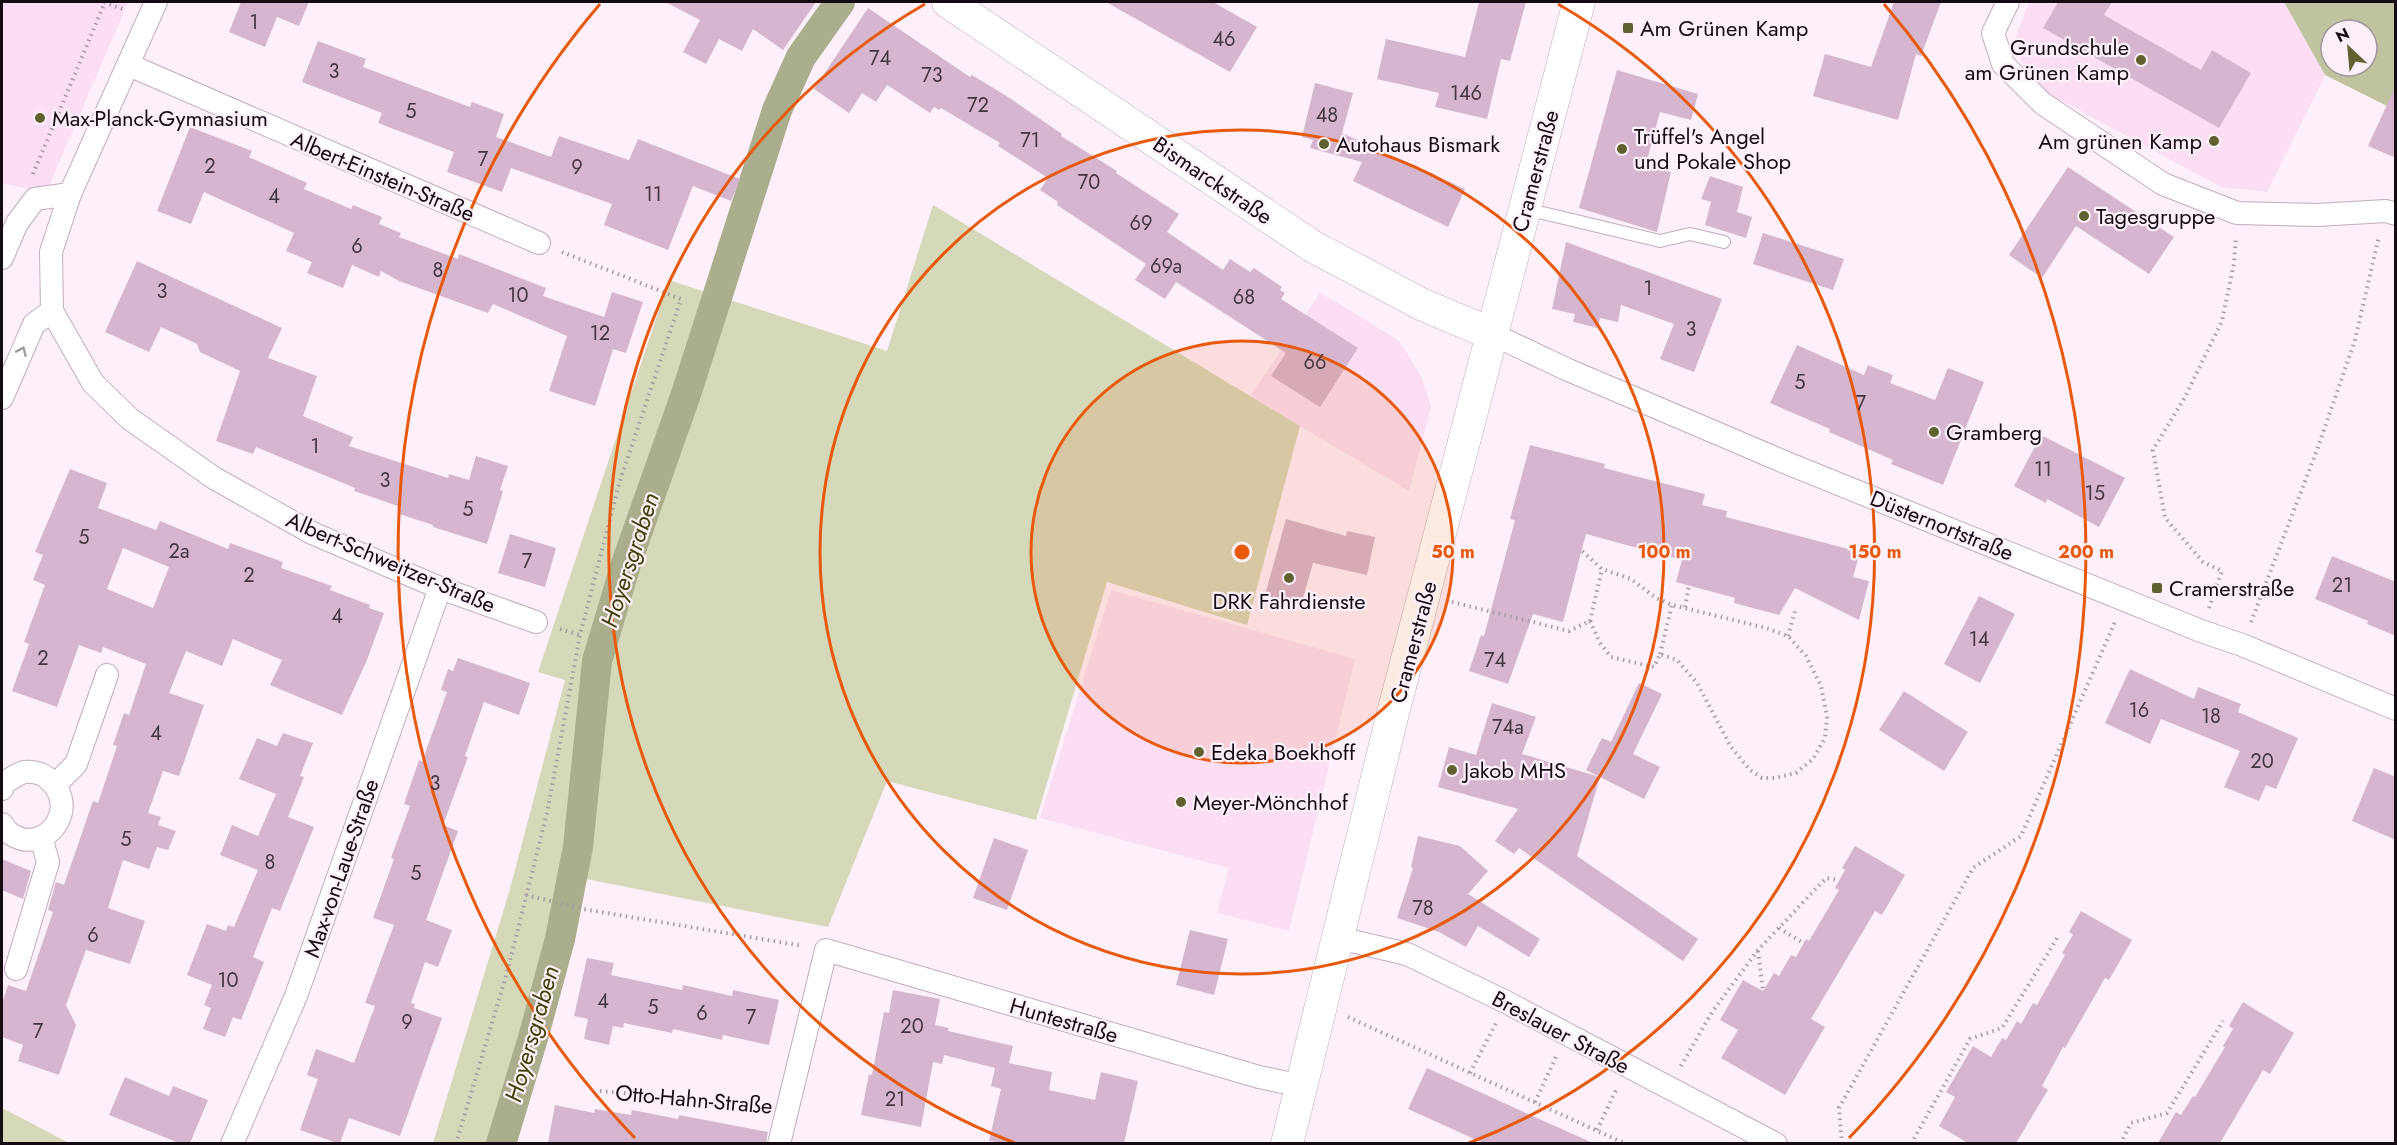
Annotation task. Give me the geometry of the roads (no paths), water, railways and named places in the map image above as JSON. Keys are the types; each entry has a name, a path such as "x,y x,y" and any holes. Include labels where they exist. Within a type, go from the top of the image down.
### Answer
{"main road":[{"name":"Bismarckstraße","path":"948,2 1311,246 1421,304 1492,334"},
{"name":"Cramerstraße","path":"1287,1143 1393,713 1579,2"}],"street":[{"name":"Albert-Schweitzer-Straße","path":"156,2 70,194 51,252 52,311 93,383 130,419 214,478 312,533 440,588 536,622"},
{"path":"2008,2 1993,33 2002,64 2042,103 2163,184 2237,213 2316,215 2390,213"},
{"name":"Albert-Einstein-Straße","path":"129,64 539,243"},
{"path":"2,258 17,223 34,199 70,194"},
{"path":"2,398 34,324 52,311"},
{"name":"Düsternortstraße","path":"1492,334 1558,366 1782,461 2396,709"},
{"name":"Max-von-Laue-Straße","path":"232,1143 296,996 440,588"},
{"path":"56,784 76,764 107,675"},
{"path":"2,789 4,783 26,771 43,774 56,784 63,800 62,816 57,826 41,837 25,839 11,834 2,824"},
{"path":"16,969 48,862 41,837"},
{"name":"Breslauer Straße","path":"1339,938 1407,954 1506,1002 1776,1143"},
{"name":"Huntestraße","path":"826,950 1259,1077 1302,1086"},
{"name":"Otto-Hahn-Straße","path":"779,1143 826,950"}],"lane":[{"path":"1525,208 1660,241 1690,234 1724,242"}],"waterway":[{"name":"Hoyersgraben","path":"501,1144 560,939 578,847 597,661 626,564 686,394 777,110 801,57 840,2"}],"place":[{"name":"Am Grünen Kamp","path":"1628,28"},
{"name":"Grundschule am Grünen Kamp","path":"2141,60"},
{"name":"Max-Planck-Gymnasium","path":"40,118"},
{"name":"Am grünen Kamp","path":"2214,141"},
{"name":"Autohaus Bismark","path":"1324,144"},
{"name":"Trüffel's Angel und Pokale Shop","path":"1622,149"},
{"name":"Tagesgruppe","path":"2084,216"},
{"name":"Gramberg","path":"1934,432"},
{"name":"DRK Fahrdienste","path":"1289,578"},
{"name":"Cramerstraße","path":"2157,588"},
{"name":"Edeka Boekhoff","path":"1199,752"},
{"name":"Jakob MHS","path":"1452,770"},
{"name":"Meyer-Mönchhof","path":"1181,802"}]}
